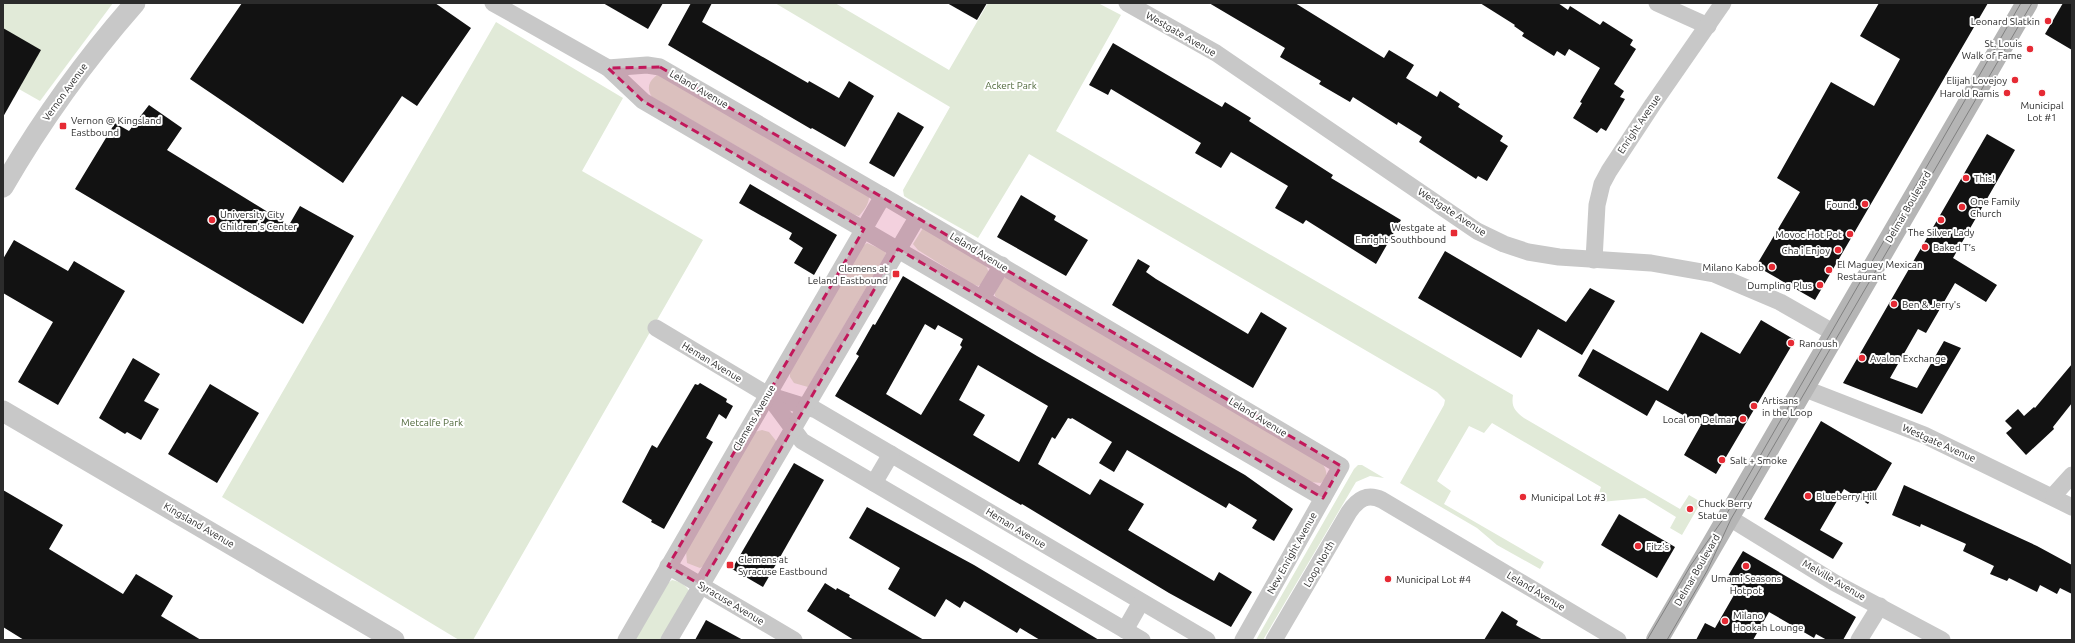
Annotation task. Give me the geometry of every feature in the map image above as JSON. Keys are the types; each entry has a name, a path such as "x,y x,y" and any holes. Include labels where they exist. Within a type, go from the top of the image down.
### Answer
{"main road":[{"name":"Delmar Boulevard","path":"1657,640 2027,3"}],"street":[{"name":"Vernon Avenue","path":"3,187 34,136 65,91 107,35 135,3"},
{"path":"493,3 608,68 643,101 1323,498"},
{"name":"Westgate Avenue","path":"1127,3 1216,53 1477,231 1504,244 1528,252 1559,257 1651,263 1714,274 1748,287 1780,302 1836,334"},
{"path":"1657,3 1708,26"},
{"name":"Enright Avenue","path":"1594,260 1597,205 1602,184 1618,155 1723,3"},
{"name":"Leland Avenue","path":"608,68 647,65 660,67 918,216 1341,466"},
{"name":"Clemens Avenue","path":"626,640 883,196"},
{"path":"669,640 792,428 918,216"},
{"path":"982,298 1002,266"},
{"name":"Heman Avenue","path":"656,328 768,395 816,410 1207,640"},
{"name":"Westgate Avenue","path":"1803,388 1918,433 2053,496 2072,507"},
{"name":"Heman Avenue","path":"768,395 802,441 1142,640"},
{"name":"Kingsland Avenue","path":"3,411 394,640"},
{"path":"3,416 28,425"},
{"path":"874,483 891,454"},
{"name":"New Enright Avenue","path":"1243,640 1341,466"},
{"path":"2053,496 2072,474"},
{"name":"Leland Avenue","path":"1371,496 1382,500 1618,640"},
{"name":"Loop North","path":"1274,640 1355,503 1363,498 1371,496"},
{"name":"Melville Avenue","path":"1728,517 1835,582 1942,640"},
{"name":"Syracuse Avenue","path":"668,566 794,640"},
{"path":"1125,630 1141,602"},
{"path":"1859,640 1880,606"}],"highlighted area":[{"path":"660,67 1341,466 1323,498 898,249 701,585 668,566 864,229 643,101 608,68"}],"green space":[{"path":"3,3 113,3 40,101 3,80"},
{"name":"Ackert Park","path":"775,3 835,3 949,70 988,3 1098,3 1121,15 1056,131 1513,395 1513,406 1524,418 1680,509 1689,495 1701,502 1682,535 1670,528 1676,517 1645,498 1600,502 1598,496 1601,487 1492,423 1484,433 1469,426 1437,481 1451,491 1444,504 1544,562 1540,569 1497,545 1477,528 1400,483 1444,405 1445,400 1437,392 1029,154 978,238 907,198 904,196 903,190 950,107"},
{"name":"Metcalfe Park","path":"496,22 623,98 582,171 703,240 473,640 459,640 222,497"},
{"path":"657,75 662,75 869,197 866,207 859,216 855,215 652,97 649,91 649,85"},
{"path":"923,228 984,261 989,273 982,284 978,286 972,284 918,250 913,244"},
{"path":"867,243 885,251 886,254 808,387 794,383 790,377 790,371 863,246"},
{"path":"1007,277 1320,460 1326,472 1324,480 1321,483 1310,482 1001,301 995,296 995,291 1002,279"},
{"path":"762,430 769,432 777,442 705,565 700,568 687,563 686,551 755,432"},
{"path":"1358,465 1362,465 1384,478 1370,476 1356,482 1263,640 1256,640 1354,469"},
{"path":"672,580 683,584 690,594 663,640 635,640 668,583"}],"building":[{"path":"242,3 435,3 471,28 417,106 402,96 343,183 190,79"},
{"path":"603,3 663,3 648,29"},
{"path":"691,3 712,3 702,22 808,83 809,81 839,98 849,81 874,96 845,147 812,128 811,129 668,45"},
{"path":"947,3 987,3 977,20"},
{"path":"1209,3 1295,3 1384,58 1389,50 1414,65 1406,78 1437,97 1440,91 1460,104 1458,107 1503,136 1500,141 1508,146 1487,181 1478,176 1476,179 1419,142 1422,137 1398,122 1397,125 1353,97 1350,102 1319,84 1321,81 1280,57 1285,48"},
{"path":"1480,3 1558,3 1568,10 1570,6 1600,25 1603,21 1633,40 1630,45 1636,49 1614,84 1624,91 1620,97 1625,99 1606,131 1601,128 1597,133 1573,118 1582,103 1580,102 1600,68 1569,49 1565,56 1557,51 1554,56 1522,36 1524,33 1514,26 1515,25"},
{"path":"1879,3 1988,3 1815,300 1756,266 1800,192 1777,178 1831,82 1874,106 1900,59 1860,36"},
{"path":"2063,3 2072,3 2072,50 2045,34"},
{"path":"3,28 41,50 3,117"},
{"path":"1113,43 1222,107 1225,102 1251,118 1249,121 1333,175 1331,178 1401,220 1376,264 1306,220 1303,224 1275,208 1288,186 1231,152 1221,168 1195,153 1201,143 1111,89 1108,95 1089,85"},
{"path":"149,105 182,128 167,150 289,225 300,206 354,236 303,324 75,189 115,123 129,131"},
{"path":"898,112 924,127 894,177 869,163"},
{"path":"1987,134 2015,150 1953,258 1997,285 1986,302 1955,283 1926,333 1918,329 1890,378 1917,388 1944,341 1961,348 1922,414 1843,383"},
{"path":"750,184 837,235 814,275 794,263 803,248 789,239 792,233 739,203"},
{"path":"1021,195 1056,216 1054,220 1088,240 1066,276 997,237"},
{"path":"14,240 68,271 74,261 125,291 58,405 18,382 53,322 3,293 3,259"},
{"path":"1445,251 1566,322 1590,288 1615,301 1582,355 1538,329 1521,358 1418,298"},
{"path":"1138,259 1150,266 1146,272 1156,279 1248,334 1261,312 1287,328 1253,388 1112,305"},
{"path":"903,276 1037,356 1245,475 1293,509 1274,541 1252,528 1257,520 1229,503 1226,508 1127,450 1114,472 1099,463 1112,442 1072,418 1068,418 1055,439 1052,437 1038,464 1090,495 1100,479 1144,504 1128,530 1214,581 1219,572 1252,592 1231,627 1169,593 1022,504 1021,505 835,396 859,356 856,354 873,324 875,325","holes":["925,324 935,330 938,325 963,339 960,345 962,347 921,415 886,394","978,365 1048,406 1019,462 973,435 985,415 959,400"]},
{"path":"1761,320 1795,340 1716,474 1684,455 1701,425 1656,400 1647,416 1578,376 1593,349 1668,391 1701,332 1740,354"},
{"path":"133,358 160,374 144,401 159,409 141,440 127,432 125,434 99,418"},
{"path":"2072,364 2072,403 2053,427 2054,429 2026,455 2006,433 2012,428 2005,421 2018,409 2024,416 2034,407 2035,408"},
{"path":"700,383 727,399 726,402 733,406 726,419 719,414 706,438 713,442 664,529 622,502 652,445 657,448 695,384 698,385"},
{"path":"210,384 259,413 217,483 168,454"},
{"name":"Blueberry Hill","path":"1821,421 1892,463 1868,504 1844,489 1820,530 1843,543 1833,559 1764,519"},
{"path":"794,463 824,480 763,587 732,569"},
{"path":"1904,485 2037,546 2072,565 2072,594 2060,588 2057,594 2040,585 2037,592 2009,578 2007,581 1990,574 1994,566 1963,551 1966,544 1921,524 1920,527 1892,515"},
{"path":"3,490 63,525 49,549 123,594 136,574 173,596 161,616 201,640 24,640 3,627"},
{"path":"867,507 974,565 1099,640 1040,640 1020,628 1017,633 964,601 960,608 946,599 935,617 888,589 900,568 849,538"},
{"name":"Fitz's","path":"1619,514 1675,547 1657,578 1601,545"},
{"path":"1743,551 1856,617 1843,640 1827,640 1816,634 1814,638 1769,612 1753,640 1696,640 1705,623 1715,628 1738,588 1725,581"},
{"path":"825,583 836,590 837,588 850,595 849,597 924,640 854,640 807,611"},
{"path":"1502,611 1518,621 1516,625 1543,640 1484,640"},
{"path":"706,620 743,640 695,640"}],"tram line":[{"path":"1647,640 1691,565 1726,515 2021,3"},
{"path":"1667,640 1707,571 1731,519 2032,3"}],"place":[{"name":"Leonard Slatkin","path":"2048,21"},
{"name":"St. Louis Walk of Fame","path":"2030,49"},
{"name":"Elijah Lovejoy","path":"2015,80"},
{"name":"Harold Ramis","path":"2007,93"},
{"name":"Municipal Lot #1","path":"2042,93"},
{"name":"Vernon @ Kingsland Eastbound","path":"63,126"},
{"name":"This!","path":"1966,178"},
{"name":"Found.","path":"1865,204"},
{"name":"One Family Church","path":"1962,207"},
{"name":"University City Children's Center","path":"212,220"},
{"name":"The Silver Lady","path":"1941,220"},
{"name":"Westgate at Enright Southbound","path":"1454,233"},
{"name":"Movoc Hot Pot","path":"1850,234"},
{"name":"Baked T’s","path":"1925,247"},
{"name":"Cha i Enjoy","path":"1838,250"},
{"name":"Milano Kabob","path":"1772,267"},
{"name":"El Maguey Mexican Restaurant","path":"1829,270"},
{"name":"Clemens at Leland Eastbound","path":"896,274"},
{"name":"Dumpling Plus","path":"1820,285"},
{"name":"Ben & Jerry's","path":"1894,304"},
{"name":"Ranoush","path":"1791,343"},
{"name":"Avalon Exchange","path":"1862,358"},
{"name":"Artisans in the Loop","path":"1754,406"},
{"name":"Local on Delmar","path":"1743,419"},
{"name":"Salt + Smoke","path":"1722,460"},
{"name":"Blueberry Hill","path":"1808,496"},
{"name":"Municipal Lot #3","path":"1523,497"},
{"name":"Chuck Berry Statue","path":"1690,509"},
{"name":"Fitz's","path":"1638,546"},
{"name":"Clemens at Syracuse Eastbound","path":"730,565"},
{"name":"Umami Seasons Hotpot","path":"1746,566"},
{"name":"Municipal Lot #4","path":"1388,579"},
{"name":"Milano Hookah Lounge","path":"1725,621"}]}
